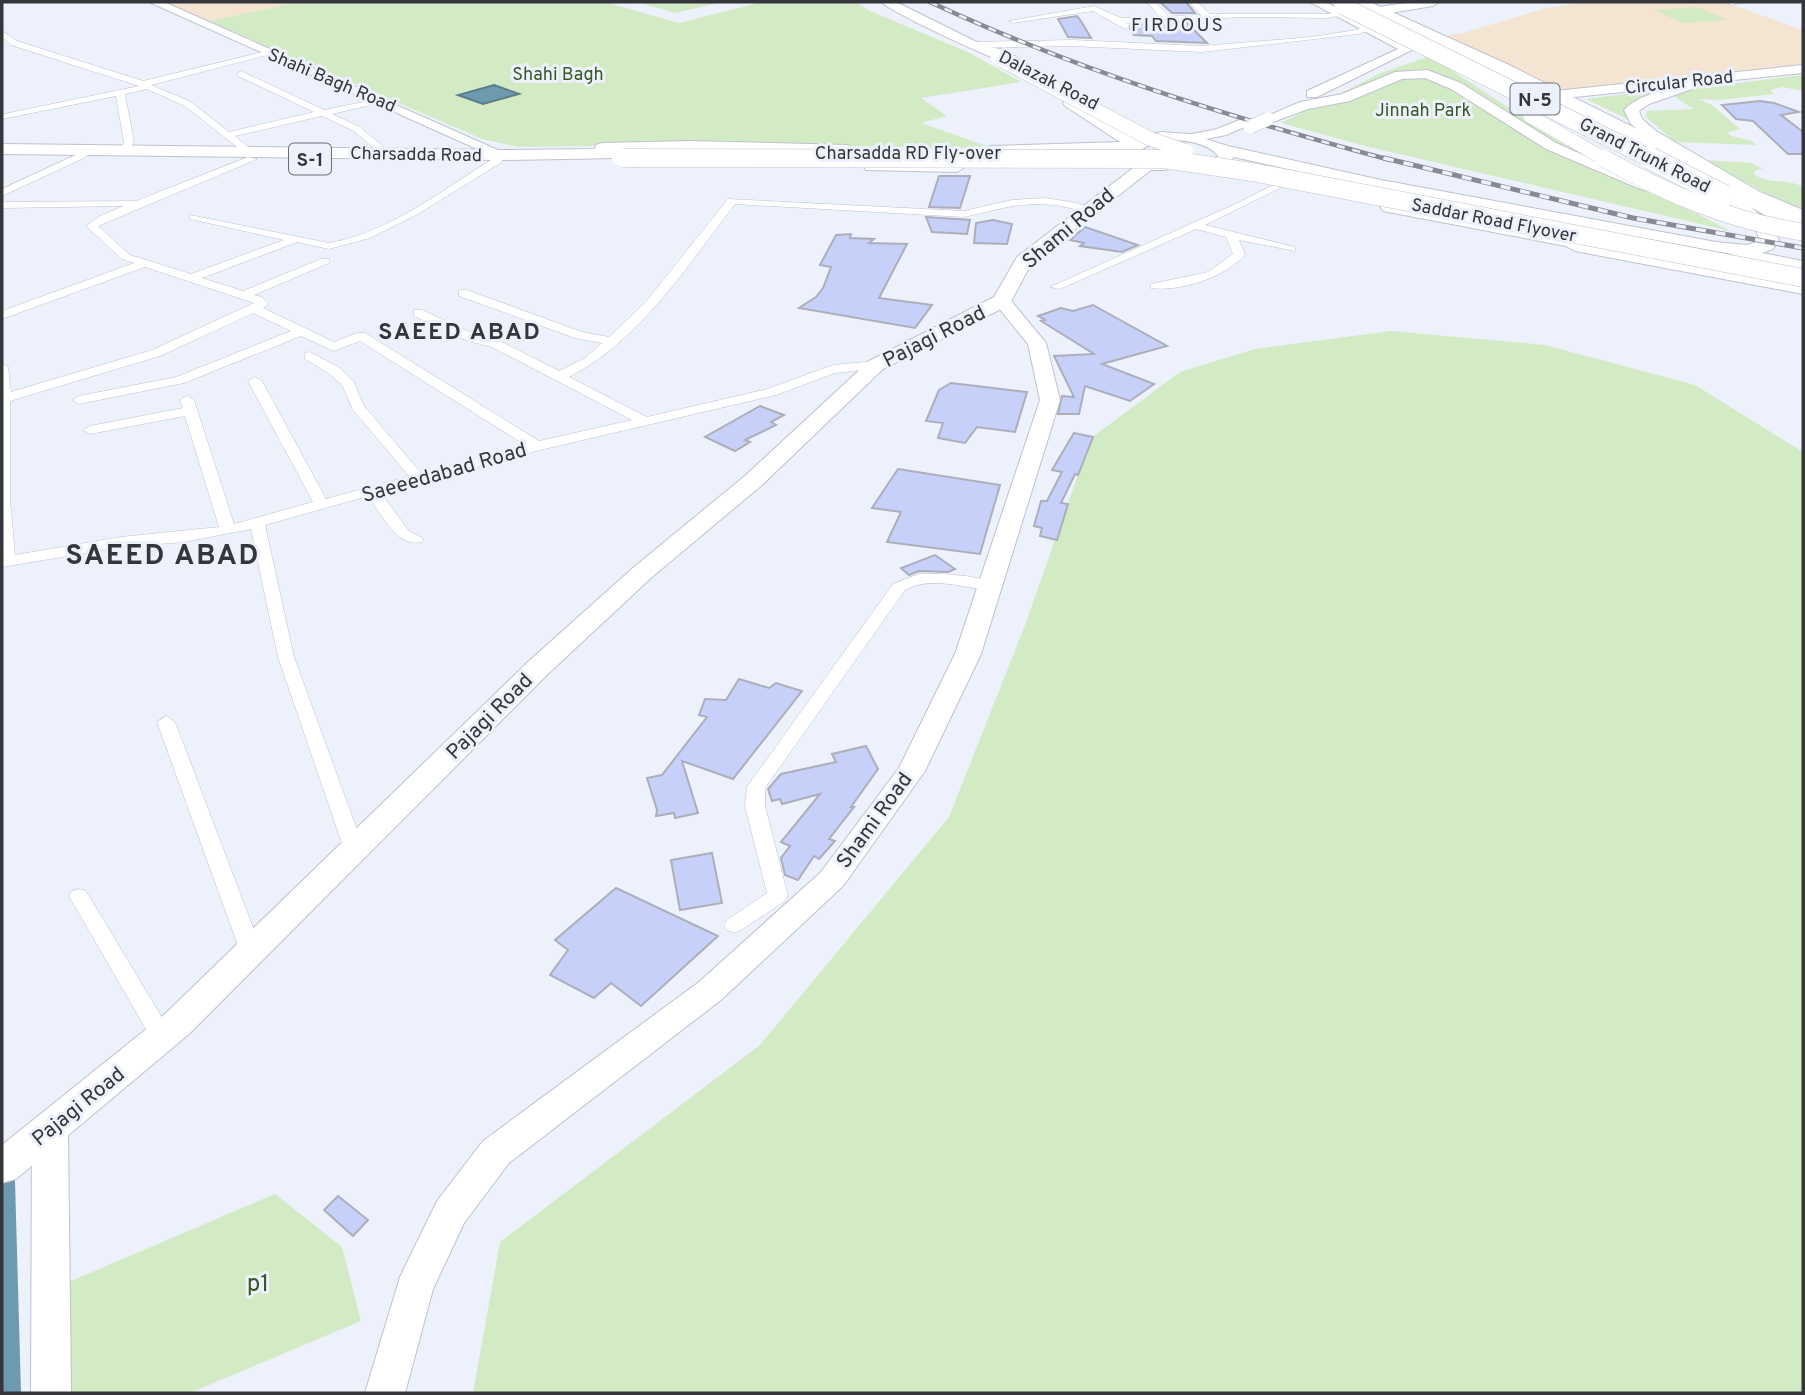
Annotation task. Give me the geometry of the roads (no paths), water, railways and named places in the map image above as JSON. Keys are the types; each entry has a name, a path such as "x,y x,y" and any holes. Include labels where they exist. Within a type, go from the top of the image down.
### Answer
{"highway":[{"name":"Grand Trunk Road","path":"1347,8 1555,95 1705,172 1803,230"},
{"name":"Grand Trunk Road","path":"1347,8 1411,44 1738,200 1803,238"},
{"path":"1705,172 1672,161 1533,93 1509,91 1703,194 1738,200"}],"main road":[{"name":"Dalazak Road","path":"878,2 936,29 1116,130 1134,146 1132,152 1135,158 1147,164"},
{"name":"Dalazak Road","path":"887,2 977,47 1011,58 1137,125 1175,137"},
{"path":"977,47 1148,138 1219,164 1226,157 1222,149"},
{"path":"543,157 568,150 668,146 968,152 1134,146 1151,139 1175,137 1194,156 1282,183 1352,199 1479,226 1775,279 1803,279"},
{"path":"543,157 913,168 1068,162 1147,164 1166,169 1194,156 1222,149 1488,210 1803,266"},
{"name":"Charsadda Road","path":"2,152 125,151 502,158 620,155"},
{"name":"Charsadda Road","path":"2,152 82,155 387,154 502,158"},
{"name":"Charsadda RD Fly-over","path":"620,155 959,161 1194,156"},
{"name":"Saddar Road Flyover","path":"1194,156 1803,271"},
{"name":"Saddar Road Flyover","path":"1194,156 1252,172 1803,279"},
{"name":"Shami Road","path":"1002,301 1023,261 1147,164"},
{"path":"1381,185 1741,251 1767,245 1770,240 1764,228 1738,200 1705,172"},
{"path":"1304,188 1303,183 1308,178 1331,174"},
{"path":"1352,199 1405,214 1803,288"},
{"path":"1738,200 1803,218"},
{"name":"Pajagi Road","path":"26,1149 162,1037 539,667 643,572 754,480 876,365 1002,301"}],"street":[{"name":"Shahi Bagh Road","path":"155,2 380,100 502,158"},
{"path":"1151,2 1167,19"},
{"path":"1316,2 1347,8"},
{"path":"977,47 1072,43 1234,48 1312,39 1433,2"},
{"path":"1731,3 1744,2"},
{"path":"1158,10 1196,5 1232,6"},
{"path":"1196,5 1208,17"},
{"path":"1013,21 1094,8 1119,21 1136,46"},
{"path":"1119,21 1347,8"},
{"path":"1376,21 1459,76 1678,198 1748,223 1803,230"},
{"path":"2,33 14,43 146,85 188,104 251,155 91,226 126,257 262,302 255,309 156,353 5,398"},
{"path":"1222,149 1227,139 1255,121 1404,52 1411,44"},
{"path":"4,117 120,93 268,52"},
{"path":"1332,99 1393,72 1415,69 1446,75 1582,150 1607,160"},
{"name":"Circular Road","path":"1555,95 1803,69"},
{"path":"1194,156 1221,132 1296,107 1362,92 1400,75 1421,73 1434,75 1564,152 1703,207 1756,220"},
{"path":"241,74 357,129 387,154"},
{"path":"1691,81 1687,86 1644,101 1631,110 1636,121 1651,134 1738,200"},
{"path":"120,93 129,142 125,151"},
{"path":"228,135 380,100"},
{"path":"2,193 82,155"},
{"path":"194,217 329,246 343,246 502,158"},
{"path":"1056,287 1244,204 1282,183"},
{"path":"558,377 590,361 649,306 732,201 964,214 1037,200 1069,203 1088,209"},
{"path":"2,205 143,203"},
{"path":"1196,226 1291,249"},
{"path":"1155,286 1221,272 1231,266 1239,254 1231,235"},
{"path":"192,278 299,239"},
{"path":"244,295 325,261"},
{"path":"2,315 145,263"},
{"path":"463,293 579,335 612,341"},
{"name":"Shami Road","path":"385,1393 414,1289 450,1212 496,1152 710,992 832,879 911,771 968,654 1051,400 1037,343 1002,301"},
{"path":"255,309 334,346 361,337 537,446"},
{"path":"418,313 472,338 496,344 645,421"},
{"path":"79,400 178,380 302,331"},
{"path":"310,356 335,371 348,384 358,407 418,478"},
{"name":"Saeeedabad Road","path":"5,562 121,542 228,530 537,446 771,392 834,369 876,365"},
{"path":"2,367 5,398 2,404 5,562"},
{"path":"255,381 322,506"},
{"path":"90,430 189,405 228,530"},
{"path":"372,491 403,533 416,539"},
{"path":"257,523 286,657 355,849"},
{"path":"734,925 778,896 755,806 757,787 899,587 906,582 924,578 990,586"},
{"path":"166,722 251,951"},
{"path":"79,896 162,1037"},
{"path":"26,1149 51,1393"}],"water":[{"path":"494,85 519,94 483,104 458,95"}],"waterway":[{"path":"2,1181 6,1393"}],"railway":[{"path":"930,2 1042,50 1157,91 1390,160"},
{"path":"1384,158 1633,218 1803,248"}],"district":[{"name":"FIRDOUS","path":"1178,24"},
{"name":"SAEED ABAD","path":"460,331"},
{"name":"SAEED ABAD","path":"163,554"}],"park label":[{"name":"Shahi Bagh","path":"558,74"},
{"name":"Jinnah Park","path":"1423,110"},
{"name":"p1","path":"258,1283"}]}
